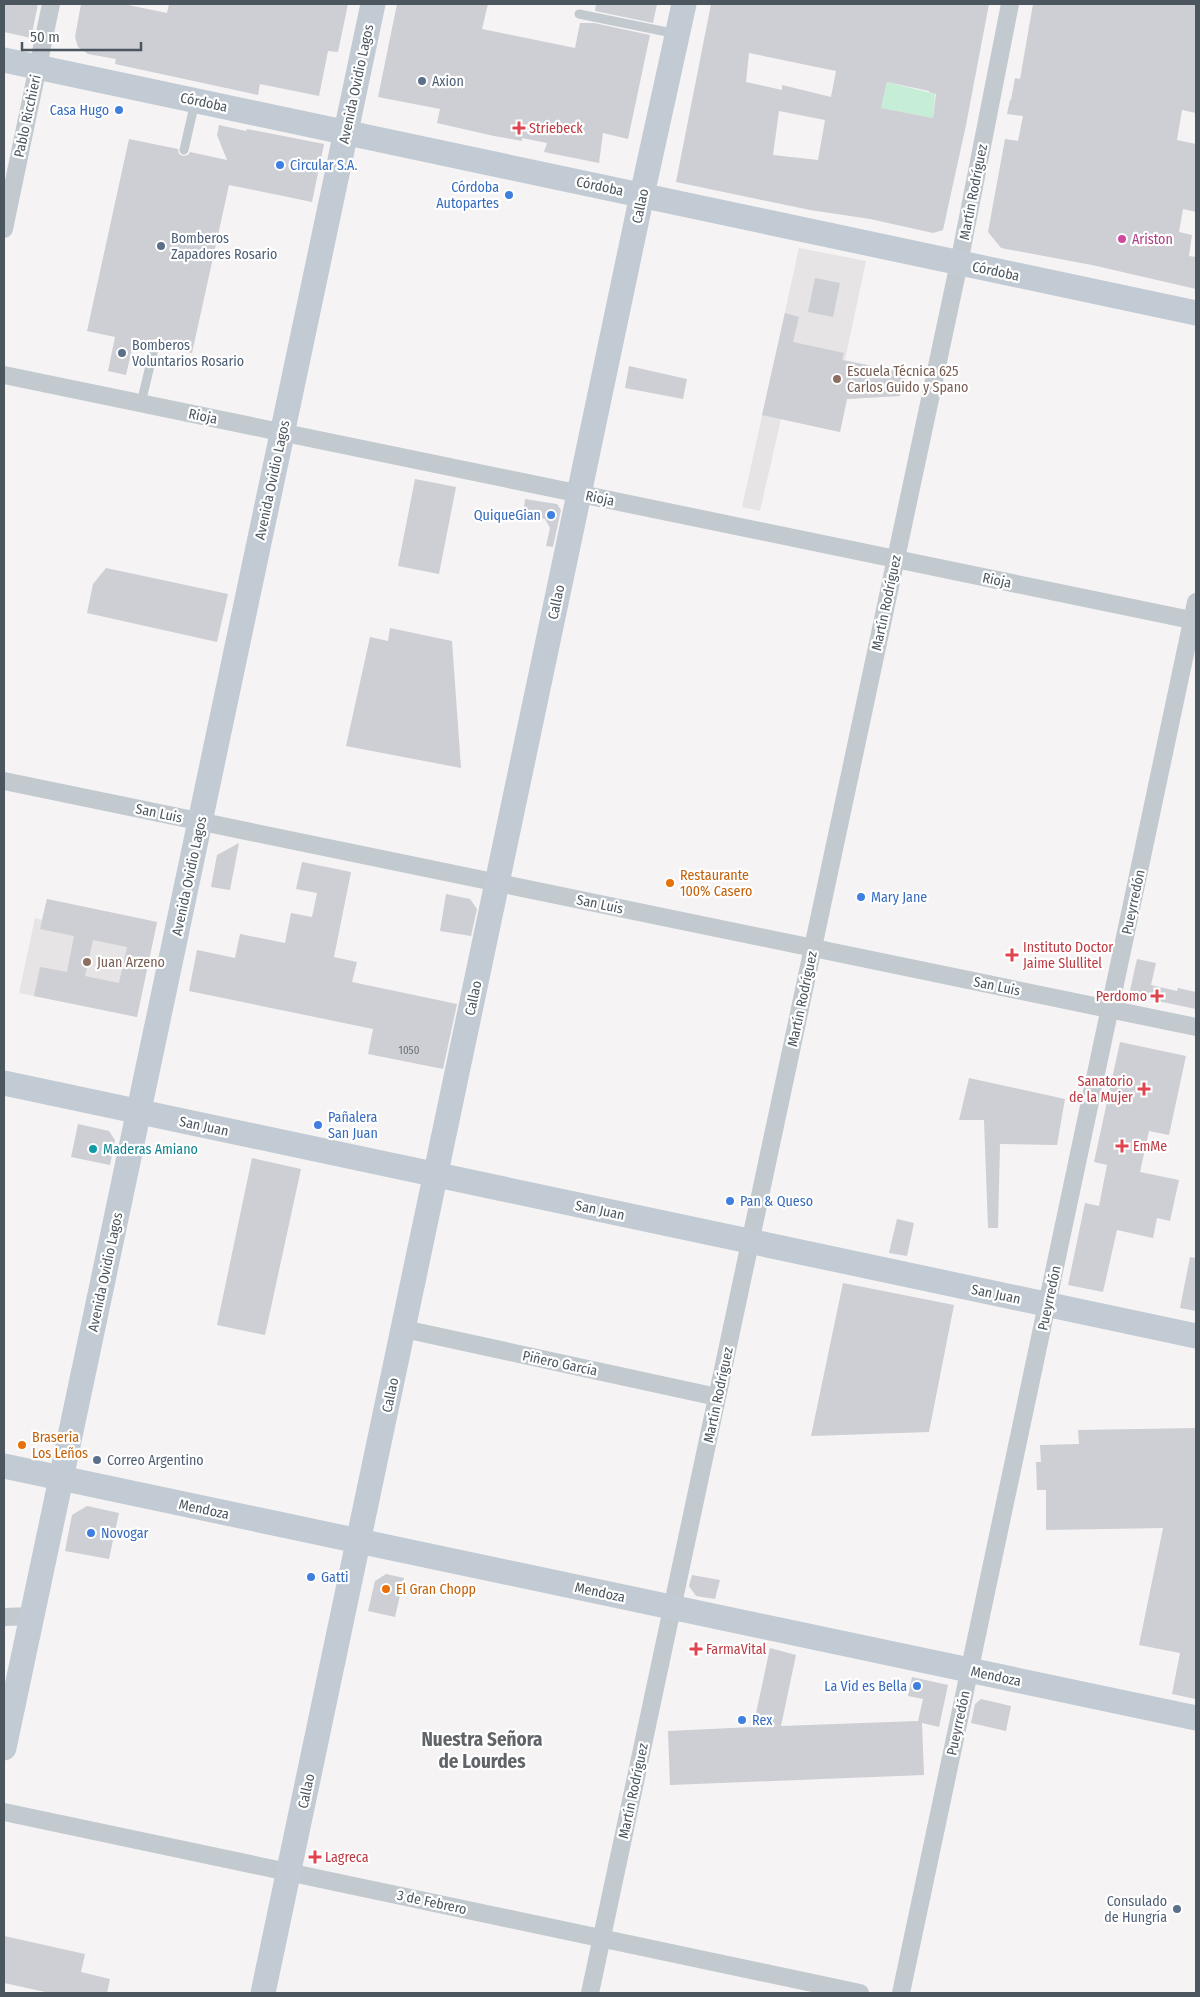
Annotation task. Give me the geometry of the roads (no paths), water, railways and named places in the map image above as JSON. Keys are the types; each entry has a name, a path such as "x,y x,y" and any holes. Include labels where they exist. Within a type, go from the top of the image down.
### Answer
{"main road":[{"name":"Avenida Ovidio Lagos","path":"4,1748 373,4"},
{"name":"Callao","path":"263,1993 642,195 684,4"},
{"name":"Córdoba","path":"4,60 1196,313"},
{"name":"San Juan","path":"4,1083 1196,1336"},
{"name":"Mendoza","path":"4,1466 1196,1718"}],"street":[{"name":"Pablo Ricchieri","path":"4,229 51,4"},
{"name":"Martín Rodríguez","path":"590,1993 959,263 1010,4"},
{"name":"Rioja","path":"4,375 1194,620"},
{"name":"Pueyrredón","path":"901,1993 1194,620 1196,602"},
{"name":"San Luis","path":"4,781 1196,1027"},
{"name":"Piñero García","path":"404,1328 717,1397"},
{"path":"4,1617 32,1616"},
{"name":"3 de Febrero","path":"4,1812 860,1993"}],"lane":[{"path":"579,14 677,34"},
{"path":"184,150 195,100"},
{"path":"142,403 155,345"}],"place":[{"name":"Axion","path":"422,81"},
{"name":"Casa Hugo","path":"119,110"},
{"name":"Striebeck","path":"519,128"},
{"name":"Circular S.A.","path":"280,165"},
{"name":"Córdoba Autopartes","path":"509,195"},
{"name":"Ariston","path":"1122,239"},
{"name":"Bomberos Zapadores Rosario","path":"161,246"},
{"name":"Bomberos Voluntarios Rosario","path":"122,353"},
{"name":"Escuela Técnica 625 Carlos Guido y Spano","path":"837,379"},
{"name":"QuiqueGian","path":"551,515"},
{"name":"Restaurante 100% Casero","path":"670,883"},
{"name":"Mary Jane","path":"861,897"},
{"name":"Instituto Doctor Jaime Slullitel","path":"1012,955"},
{"name":"Juan Arzeno","path":"87,962"},
{"name":"Perdomo","path":"1157,996"},
{"name":"Sanatorio de la Mujer","path":"1144,1089"},
{"name":"Pañalera San Juan","path":"318,1125"},
{"name":"EmMe","path":"1122,1146"},
{"name":"Maderas Amiano","path":"93,1149"},
{"name":"Pan & Queso","path":"730,1201"},
{"name":"Braseria Los Leños","path":"22,1445"},
{"name":"Correo Argentino","path":"97,1460"},
{"name":"Novogar","path":"91,1533"},
{"name":"Gatti","path":"311,1577"},
{"name":"El Gran Chopp","path":"386,1589"},
{"name":"FarmaVital","path":"696,1649"},
{"name":"La Vid es Bella","path":"917,1686"},
{"name":"Rex","path":"742,1720"},
{"name":"Lagreca","path":"315,1857"},
{"name":"Consulado de Hungría","path":"1177,1909"}],"district":[{"name":"Nuestra Señora de Lourdes","path":"482,1750"}]}
